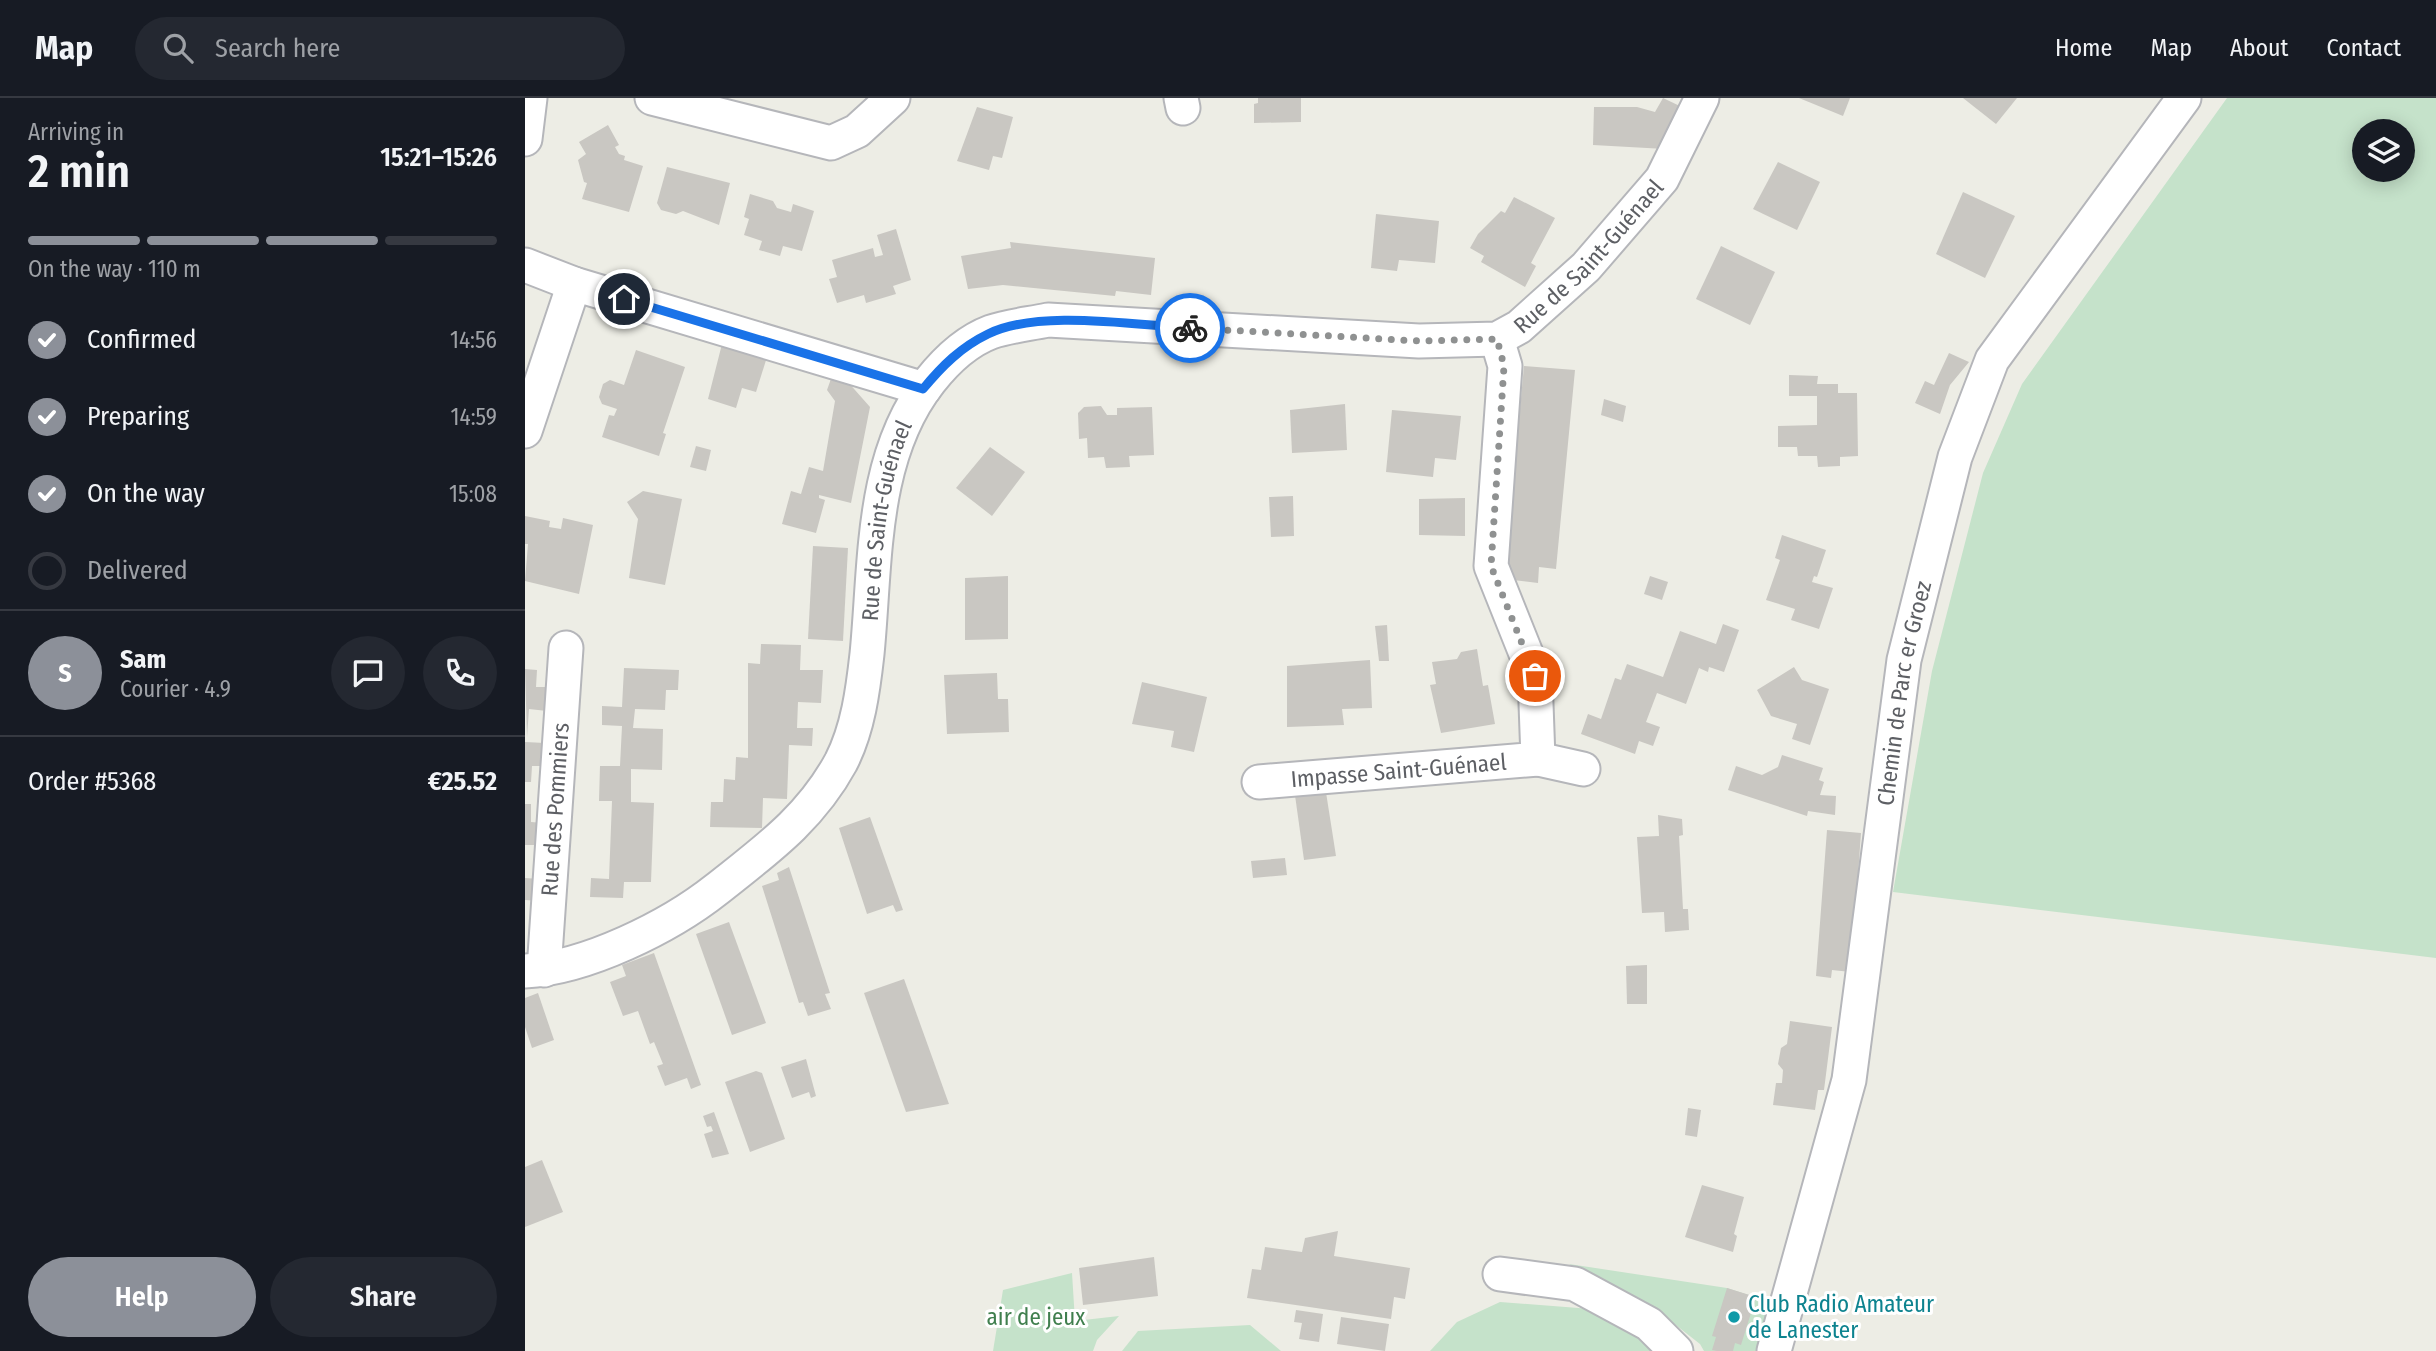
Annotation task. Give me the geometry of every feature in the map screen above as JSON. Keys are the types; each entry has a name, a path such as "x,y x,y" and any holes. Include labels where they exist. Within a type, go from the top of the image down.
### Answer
{"street":[{"path":"525,139 530,98"},
{"path":"652,98 831,143 857,131 893,98"},
{"name":"Rue de Saint-Guénael","path":"535,971 598,953 646,932 704,899 791,830 841,761 853,732 863,688 880,513 887,473 899,428 923,389 942,365 990,332 1048,320 1419,341 1497,339 1520,327 1586,267 1662,179 1702,98"},
{"name":"Chemin de Parc er Groez","path":"1774,1351 1849,1080 1904,660 1955,457 1992,359 2184,98"},
{"path":"525,265 574,284 923,389"},
{"path":"525,431 574,284"},
{"name":"Impasse Saint-Guénael","path":"1497,339 1504,366 1491,566 1535,676 1538,759"},
{"name":"Rue des Pommiers","path":"535,971 566,648"},
{"name":"Impasse Saint-Guénael","path":"1259,782 1538,759 1583,769"},
{"path":"1500,1274 1575,1284 1649,1324 1676,1351"}],"green space":[{"path":"2227,98 2436,98 2436,958 1893,892 1932,671 1983,473 2022,384"},
{"path":"1569,1264 1727,1288 1779,1305 1766,1351 1704,1351 1700,1344 1663,1315"},
{"name":"air de jeux","path":"1072,1273 1075,1321 1119,1316 1097,1340 1093,1351 993,1351 1003,1290"},
{"path":"1500,1302 1604,1310 1660,1351 1430,1351 1457,1322"},
{"path":"1250,1325 1281,1351 1122,1351 1138,1331"}],"building":[{"path":"1258,98 1301,98 1301,122 1254,123 1254,104 1258,103"},
{"path":"1663,98 1684,108 1665,149 1593,145 1594,107 1637,107 1655,112"},
{"path":"1799,98 1850,98 1843,116"},
{"path":"1963,98 2017,98 1996,124"},
{"path":"977,107 1013,117 1002,158 993,156 989,170 957,161"},
{"path":"608,125 619,145 615,147 619,154 625,156 624,160 643,166 629,212 582,199 587,183 584,182 578,160 586,154 579,142"},
{"path":"1778,162 1820,182 1797,230 1753,209"},
{"path":"667,167 730,183 719,225 683,211 676,214 661,210 657,203"},
{"path":"1963,192 2015,216 1985,278 1936,254"},
{"path":"750,194 773,201 777,208 791,212 793,204 814,211 802,251 783,246 780,256 759,250 762,241 744,235 749,219 744,217"},
{"path":"1514,197 1555,218 1531,263 1536,266 1525,287 1481,262 1484,256 1470,248 1478,234 1501,211 1505,213"},
{"path":"1376,214 1439,221 1435,263 1399,260 1397,271 1371,268"},
{"path":"896,229 911,280 893,286 896,294 866,303 864,295 837,303 829,279 837,277 832,260 873,248 875,257 883,255 877,235"},
{"path":"1010,242 1155,258 1151,295 1116,291 1115,296 1003,285 968,289 961,256 1011,248"},
{"path":"1721,246 1775,272 1750,325 1696,299"},
{"path":"722,344 767,357 756,392 742,388 736,408 708,399"},
{"path":"636,350 685,367 663,433 666,434 659,456 602,437 609,415 614,416 617,409 602,404 599,397 603,384 610,380 624,385"},
{"path":"1949,353 1969,362 1950,385 1940,414 1915,403 1925,381 1934,385"},
{"path":"1524,366 1575,370 1556,569 1539,567 1538,583 1513,580 1506,560"},
{"path":"1789,375 1818,376 1817,384 1838,384 1838,393 1857,393 1858,456 1840,457 1840,466 1818,467 1817,456 1798,456 1797,447 1778,447 1778,426 1817,425 1817,396 1789,396"},
{"path":"832,376 847,381 870,407 851,503 819,495 819,498 825,500 816,533 782,524 791,491 801,494 809,467 823,471 835,401 827,390"},
{"path":"1604,399 1626,406 1623,422 1601,415"},
{"path":"1345,404 1347,450 1292,453 1290,410"},
{"path":"1101,406 1107,415 1117,415 1117,408 1152,407 1154,455 1129,456 1130,467 1106,468 1104,457 1088,458 1087,438 1079,439 1078,413 1084,407"},
{"path":"1392,410 1461,416 1456,460 1435,458 1433,477 1386,472"},
{"path":"696,446 711,450 706,471 690,467"},
{"path":"990,447 1025,472 992,516 956,488"},
{"path":"643,491 682,499 665,585 629,578 638,519 627,502"},
{"path":"1293,496 1294,536 1271,537 1269,497"},
{"path":"1465,498 1465,536 1419,535 1419,499"},
{"path":"525,516 550,521 549,527 561,529 563,518 593,525 579,594 525,581 528,544 525,544"},
{"path":"1782,535 1826,550 1817,577 1814,576 1812,582 1833,588 1819,629 1791,620 1795,609 1766,600 1780,560 1775,558"},
{"path":"813,546 848,548 843,641 808,639"},
{"path":"1008,576 1008,639 965,640 965,578"},
{"path":"1650,576 1668,582 1662,600 1644,594"},
{"path":"1723,624 1739,630 1724,672 1709,667 1708,672 1699,668 1686,704 1657,693 1646,722 1660,727 1653,746 1639,741 1635,754 1581,734 1588,714 1601,719 1615,678 1621,680 1627,664 1663,677 1680,631 1716,644"},
{"path":"1387,625 1389,661 1379,661 1375,626"},
{"path":"761,644 801,645 800,670 823,670 821,703 798,702 797,728 813,728 812,746 789,745 787,799 763,798 762,828 710,827 711,802 723,802 724,779 735,780 736,757 748,758 748,663 760,664"},
{"path":"1477,649 1483,686 1488,685 1495,724 1441,733 1430,685 1436,684 1432,662 1457,659 1461,652"},
{"path":"1370,660 1372,708 1342,709 1344,725 1287,727 1287,666"},
{"path":"1794,667 1802,680 1829,689 1810,745 1792,739 1797,724 1771,716 1757,690"},
{"path":"624,668 679,670 678,690 666,690 665,710 635,709 633,728 663,729 662,770 631,769 631,802 654,803 651,882 624,882 623,898 590,897 591,878 609,879 612,801 599,801 600,766 620,766 622,726 602,725 602,706 622,707"},
{"path":"525,669 537,670 536,687 549,687 547,711 529,709 527,737"},
{"path":"997,673 998,699 1008,699 1009,732 947,734 944,675"},
{"path":"1142,682 1207,697 1194,752 1171,747 1174,731 1132,724"},
{"path":"525,742 545,743 544,766 532,766 531,782 525,782"},
{"path":"1782,755 1823,768 1819,780 1824,782 1820,795 1836,796 1835,815 1808,811 1807,816 1728,790 1736,766 1762,775 1778,767"},
{"path":"1325,786 1336,856 1304,860 1294,788"},
{"path":"525,804 531,804 531,822 543,823 542,845 525,845"},
{"path":"1658,815 1682,819 1683,835 1679,836 1683,909 1688,909 1689,930 1665,932 1664,912 1642,913 1637,837 1659,836"},
{"path":"870,817 903,910 896,912 893,905 867,914 839,828"},
{"path":"1827,830 1861,833 1851,972 1832,970 1831,978 1816,976"},
{"path":"1285,858 1287,875 1253,878 1251,861"},
{"path":"789,867 830,993 825,994 831,1009 808,1016 803,1002 799,1003 762,886 779,880 777,873"},
{"path":"525,878 540,879 539,901 525,900"},
{"path":"729,922 766,1023 732,1035 696,934"},
{"path":"654,953 701,1085 691,1089 687,1078 665,1086 657,1066 663,1064 654,1042 650,1044 638,1011 623,1016 610,982 626,976 622,965"},
{"path":"1647,965 1647,1004 1627,1004 1626,966"},
{"path":"904,979 949,1104 906,1112 864,993"},
{"path":"538,993 554,1040 532,1048 525,1027 525,998"},
{"path":"1790,1021 1832,1027 1824,1090 1818,1090 1815,1110 1773,1105 1776,1083 1782,1083 1783,1070 1778,1064 1781,1048 1787,1044"},
{"path":"806,1059 816,1096 811,1098 809,1092 792,1098 781,1067"},
{"path":"756,1071 762,1073 785,1139 750,1152 725,1082"},
{"path":"1688,1108 1701,1110 1697,1137 1685,1135"},
{"path":"714,1112 729,1154 712,1158 704,1134 713,1131 711,1126 707,1127 703,1116"},
{"path":"542,1160 563,1212 525,1227 525,1167"},
{"path":"1702,1185 1744,1197 1734,1234 1737,1236 1733,1252 1685,1237"},
{"path":"1338,1231 1334,1256 1410,1268 1405,1299 1394,1297 1391,1319 1247,1298 1252,1269 1261,1270 1265,1247 1302,1252 1305,1238"},
{"path":"1154,1257 1158,1296 1083,1305 1079,1268"},
{"name":"Club Radio Amateur de Lanester","path":"1727,1288 1756,1297 1741,1345 1735,1343 1733,1351 1712,1350 1716,1337 1712,1336"},
{"path":"1296,1310 1323,1314 1319,1342 1299,1339 1302,1323 1294,1322"},
{"path":"1341,1317 1389,1324 1385,1351 1337,1344"}],"way so far":[{"path":"1190,328 1419,341 1497,339 1504,366 1491,566 1535,676"}],"place":[{"name":"Club Radio Amateur de Lanester","path":"1734,1317"}],"route":[{"path":"624,299 923,389 942,365 990,332 1048,320 1190,328"}]}
